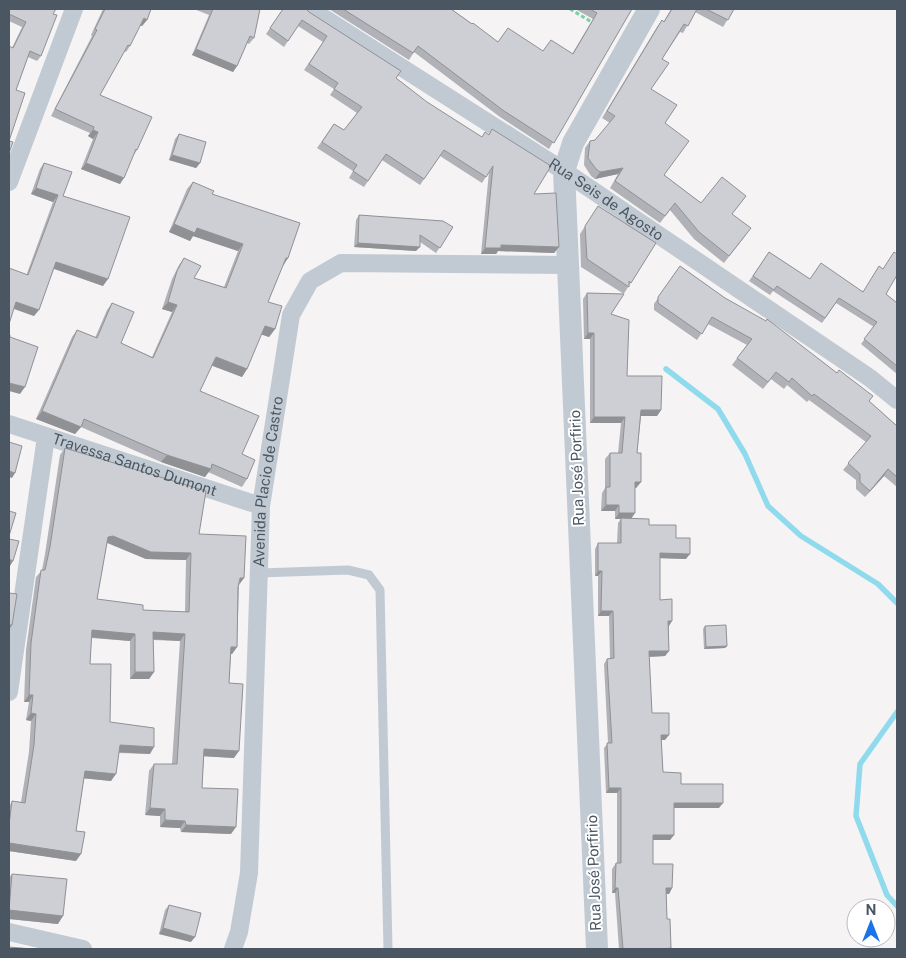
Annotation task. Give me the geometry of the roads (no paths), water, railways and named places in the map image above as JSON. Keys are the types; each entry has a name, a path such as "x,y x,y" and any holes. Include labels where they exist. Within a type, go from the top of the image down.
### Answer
{"street":[{"path":"9,182 74,9"},
{"name":"Rua Seis de Agosto","path":"310,9 564,171 870,378 897,400"},
{"name":"Rua José Porfirio","path":"597,949 564,171 574,143 649,9"},
{"name":"Avenida Placio de Castro","path":"233,949 239,932 249,873 261,506 291,315 310,281 341,263 569,265"},
{"name":"Travessa Santos Dumont","path":"9,424 261,506"},
{"path":"9,692 46,437"},
{"path":"9,932 83,949"}],"lane":[{"path":"259,573 348,570 369,575 380,590 388,949"}],"waterway":[{"path":"666,369 718,409 745,454 768,506 801,536 878,584 897,603"},
{"path":"897,712 860,764 856,816 887,895 897,906"}]}
